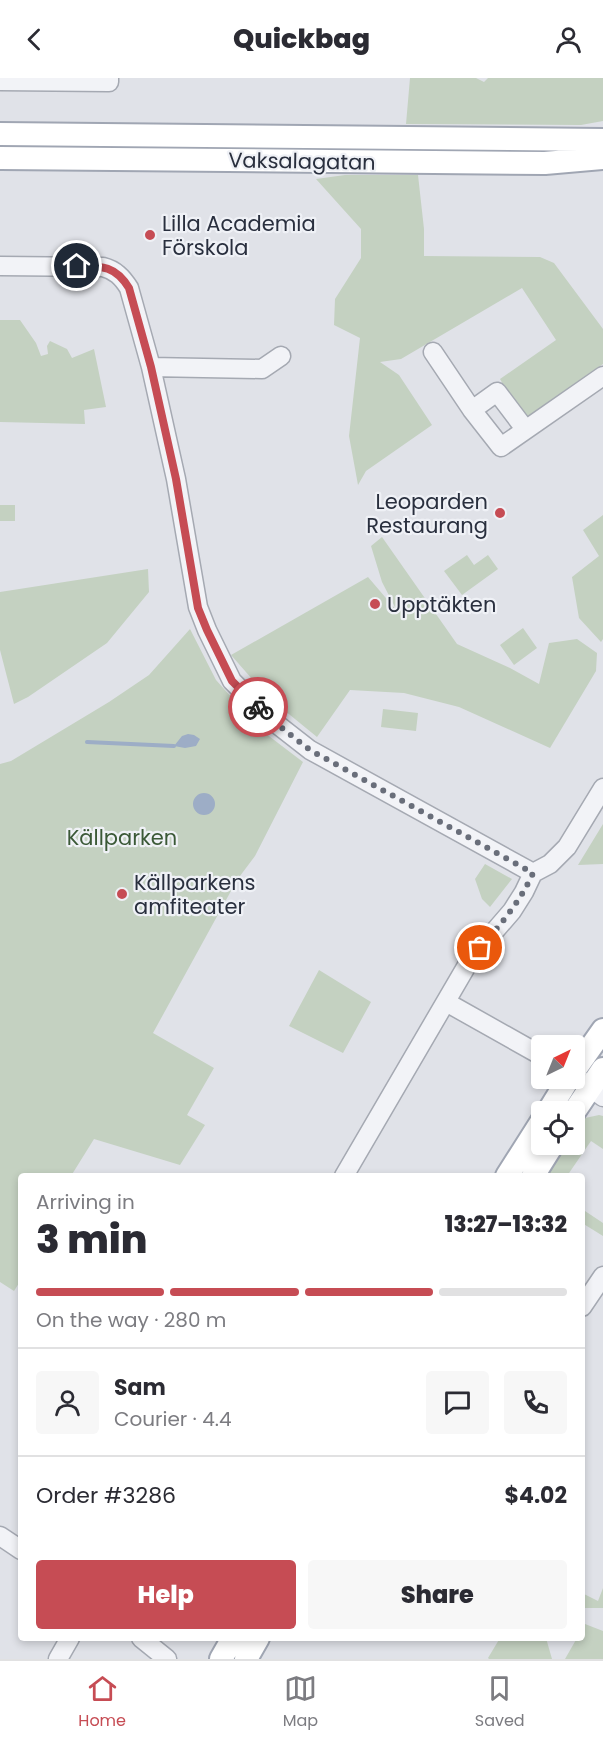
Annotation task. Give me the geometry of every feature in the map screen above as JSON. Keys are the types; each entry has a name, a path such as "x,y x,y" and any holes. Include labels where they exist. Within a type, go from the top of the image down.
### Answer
{"main road":[{"name":"Vaksalagatan","path":"0,134 603,140"},
{"name":"Vaksalagatan","path":"0,158 546,163 603,158"},
{"path":"579,1101 589,1080 603,1030"},
{"path":"509,1173 531,1138"},
{"path":"535,1173 546,1155"},
{"path":"220,1659 231,1641"},
{"path":"246,1659 256,1641"}],"street":[{"path":"0,81 109,80"},
{"path":"0,266 110,268 124,280 129,288 151,367 176,479 198,608 232,681 269,718 310,750 533,873"},
{"path":"434,352 472,410 501,447 603,376"},
{"path":"151,367 262,369 280,356"},
{"path":"472,410 497,392 525,429"},
{"path":"346,1173 466,967 518,902 533,873 550,864 567,847 603,788"},
{"path":"446,1002 531,1050"},
{"path":"585,1302 603,1276"},
{"path":"0,1536 18,1548"},
{"path":"58,1659 68,1641"},
{"path":"145,1641 167,1659"}],"green space":[{"path":"410,78 476,78 484,82 488,78 603,78 603,121 581,125 406,124"},
{"path":"345,175 418,175 424,229 424,256 540,257 554,263 603,329 603,364 528,417 521,416 500,379 556,340 522,288 401,359 380,362 399,375 432,425 366,471 358,485 349,436 360,338 334,325 335,299 361,258 361,229 316,179"},
{"path":"0,320 20,320 36,343 41,356 48,354 47,346 50,341 67,349 72,358 94,349 106,407 84,410 85,424 0,422"},
{"path":"0,505 15,505 15,521 0,521"},
{"path":"603,515 603,639 601,642 579,618 572,577 599,556 583,530"},
{"path":"382,537 457,644 539,684 549,643 577,639 597,653 596,671 550,748 459,707 404,693 350,690 317,737 268,697 231,655 368,577 397,611 382,582 371,546"},
{"path":"467,555 474,565 488,555 498,569 462,595 444,571"},
{"path":"148,569 149,592 107,643 28,697 14,704 0,650 0,592"},
{"path":"523,628 537,648 514,665 500,645"},
{"name":"Källparken","path":"190,629 216,680 261,730 303,762 255,856 237,880 153,1033 214,1068 187,1115 205,1125 180,1165 94,1139 73,1173 18,1173 18,1285 14,1291 0,1282 0,764 11,761 149,675"},
{"path":"383,709 418,713 416,731 381,727"},
{"path":"603,824 603,864 578,865"},
{"path":"485,864 512,879 490,907 482,899 475,879"},
{"path":"319,970 371,1002 343,1053 289,1026"},
{"path":"603,1116 603,1149 591,1141 585,1150 585,1118"},
{"path":"560,1155 581,1155 569,1173 548,1173"},
{"path":"585,1211 603,1223 603,1236 585,1225"},
{"path":"603,1588 603,1608 585,1608 585,1594 598,1601"},
{"path":"585,1624 603,1631 603,1659 565,1659 575,1641 585,1641"},
{"path":"498,1641 547,1641 552,1659 489,1659"}],"water":[{"path":"188,734 200,739 196,746 185,748 174,746 182,736"},
{"path":"204,793 212,796 215,804 212,812 204,815 196,812 193,804 196,796"}],"waterway":[{"path":"87,742 174,746"}],"way so far":[{"path":"258,707 310,750 533,873 512,911 480,948"}],"place":[{"name":"Lilla Academia Förskola","path":"150,235"},
{"name":"Leoparden Restaurang","path":"500,513"},
{"name":"Upptäkten","path":"375,604"},
{"name":"Källparkens amfiteater","path":"122,894"}],"route":[{"path":"77,266 110,268 124,280 129,288 151,367 176,479 198,608 232,681 258,707"}]}
